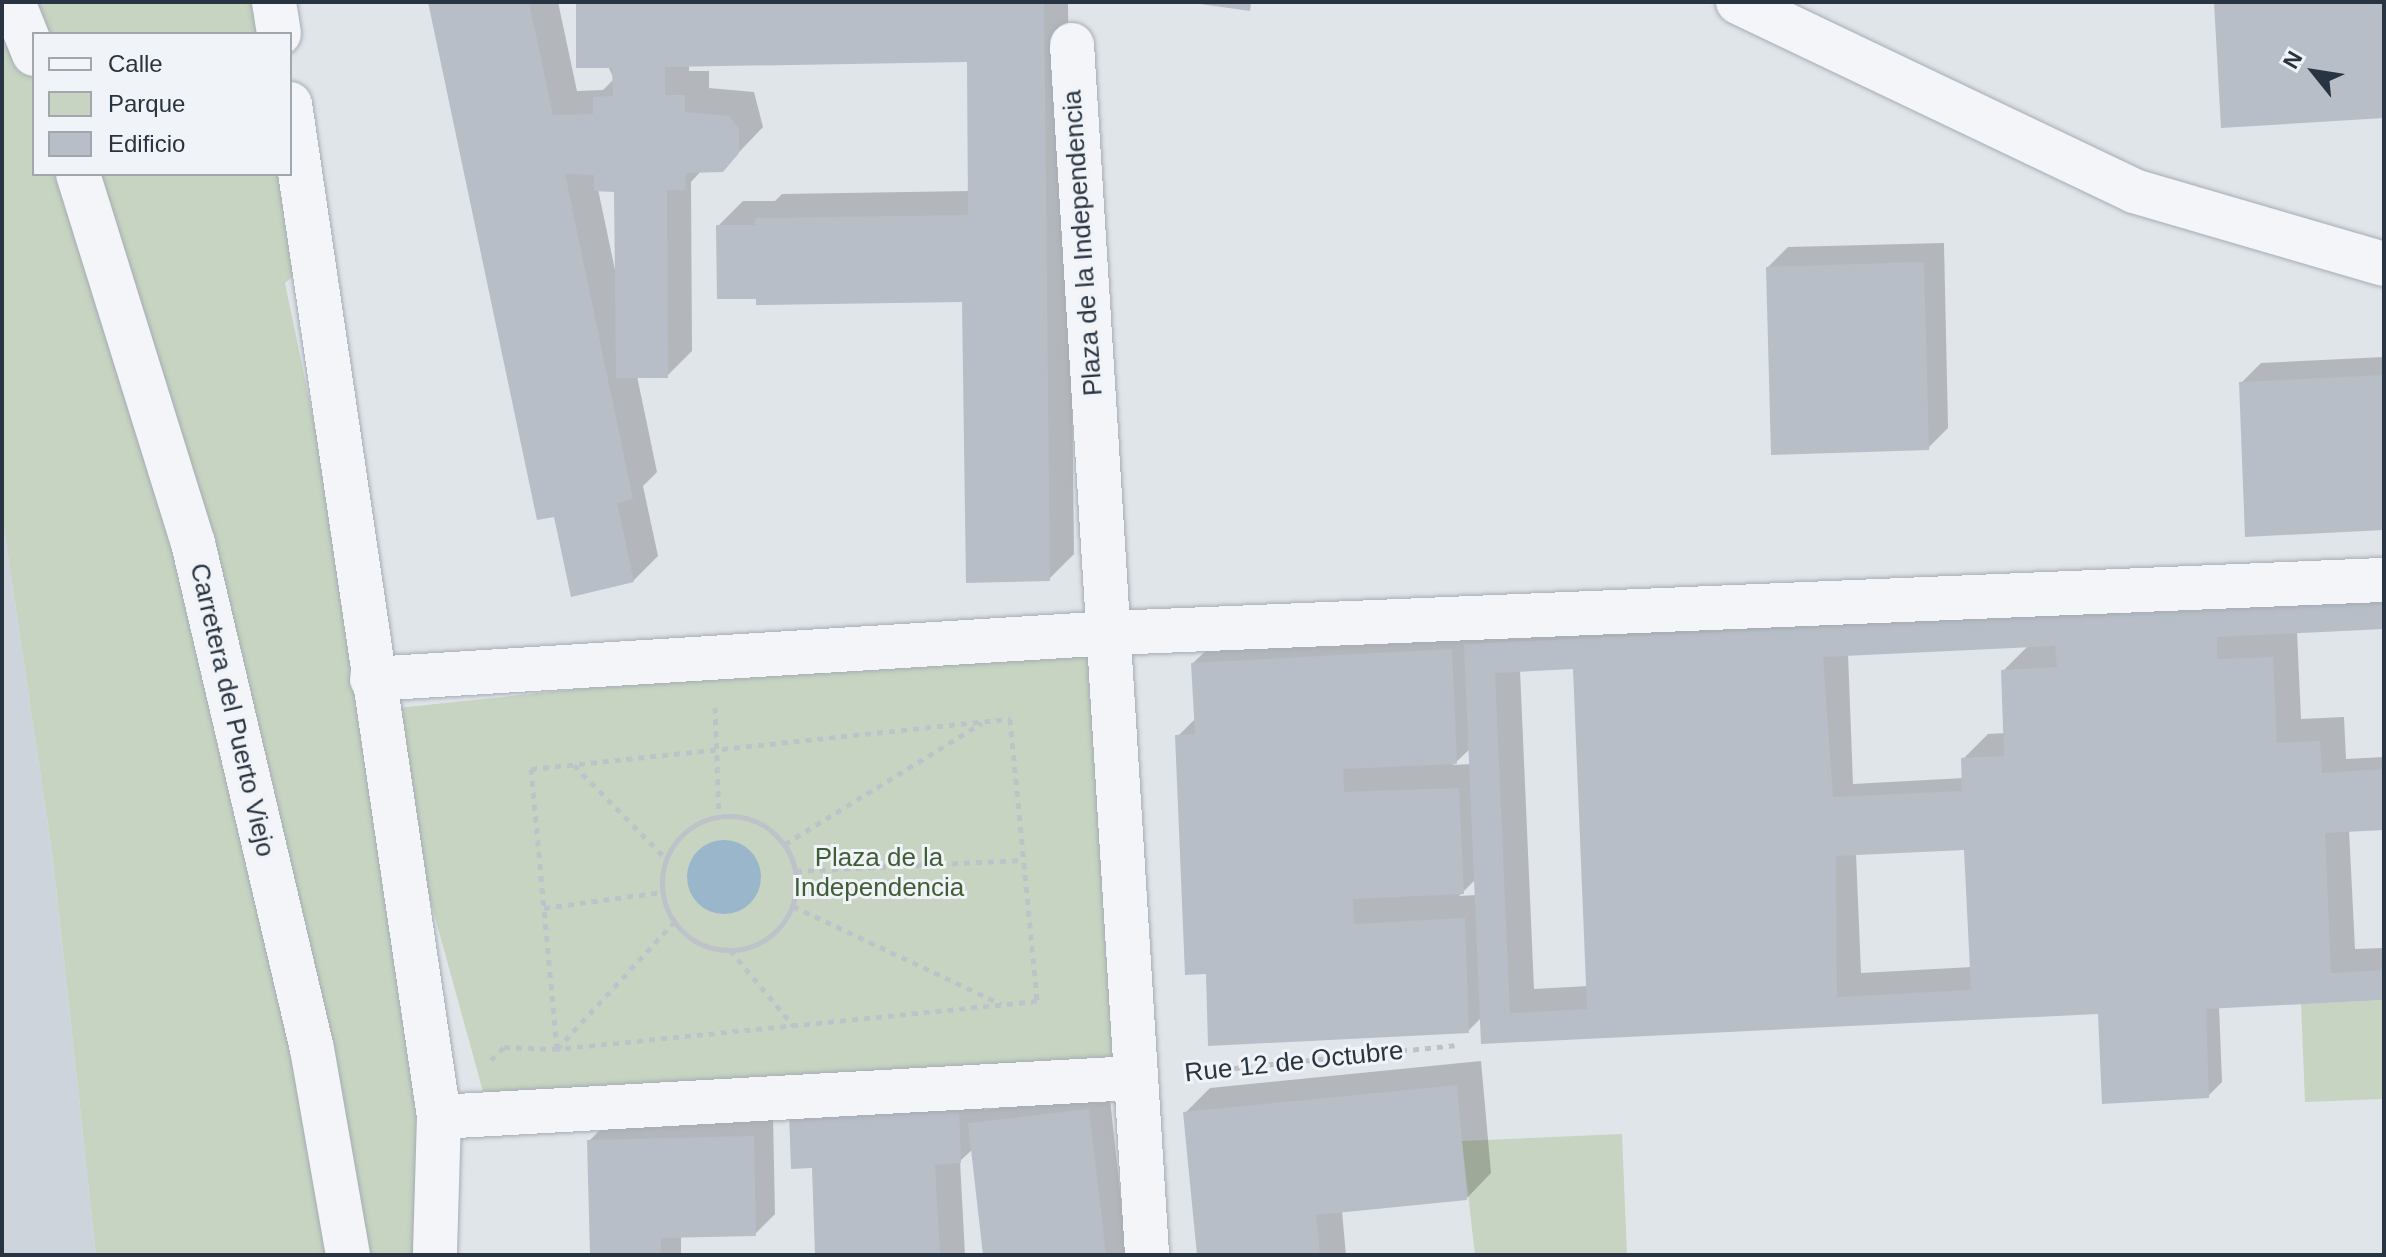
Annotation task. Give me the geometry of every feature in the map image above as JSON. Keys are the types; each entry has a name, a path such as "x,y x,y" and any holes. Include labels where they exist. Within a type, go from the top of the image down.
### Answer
{"street":[{"path":"13,2 32,49"},
{"path":"274,2 279,32"},
{"path":"1738,2 2134,191 2384,264"},
{"name":"Plaza de la Independencia","path":"1072,45 1085,338 1112,633 1133,1078 1147,1255"},
{"path":"292,118 372,679 439,1117 435,1255"},
{"name":"Carretera del Puerto Viejo","path":"79,176 193,543 312,1049 348,1255"},
{"path":"372,679 715,662 1112,633 2384,580"},
{"path":"439,1117 1133,1078"}],"path":[{"path":"715,662 714,745 719,816"},
{"path":"439,1117 504,1047 557,1049 1037,1001 1010,719 714,745 531,769 557,1049"},
{"path":"785,844 983,723"},
{"path":"574,764 666,859"},
{"path":"730,950 768,938 793,906 796,871 785,844 756,820 719,816 687,830 666,859 662,892 674,922 689,938 730,950 794,1025"},
{"path":"796,871 1023,860"},
{"path":"544,908 662,892"},
{"path":"793,906 1002,1004"},
{"path":"557,1049 674,922"},
{"name":"Rue 12 de Octubre","path":"1133,1078 1455,1045"}],"shaded area":[{"path":"2,515 53,858 96,1255 2,1255"}],"green space":[{"path":"2,2 256,2 263,32 32,32 32,176 290,176 301,270 285,283 371,697 422,1066 413,1255 96,1255 53,858 2,515"},
{"name":"Plaza de la Independencia","path":"1112,633 1153,1061 493,1128 378,710"},
{"path":"2384,1000 2384,1099 2305,1102 2301,1004"},
{"path":"1622,1134 1627,1255 1475,1255 1462,1141"}],"water":[{"path":"724,840 738,843 750,851 758,863 761,877 758,891 750,903 738,911 724,914 710,911 698,903 690,891 687,877 690,863 698,851 710,843"}],"building":[{"path":"428,2 529,2 553,115 593,114 593,97 613,96 612,68 576,68 576,2 1044,2 1050,581 966,583 962,302 756,305 756,299 717,299 716,225 755,225 755,218 968,215 967,62 665,67 665,95 685,95 685,112 729,116 739,129 739,153 723,172 686,173 685,190 667,190 668,378 616,378 614,192 594,191 594,175 565,174 633,499 617,503 634,582 571,597 554,517 537,520"},
{"path":"1186,2 1251,2 1250,11"},
{"path":"2214,2 2384,2 2384,118 2221,128"},
{"path":"1924,262 1929,450 1771,455 1766,267"},
{"path":"2384,375 2384,530 2245,537 2239,382"},
{"path":"2384,600 2384,629 2217,637 2217,659 2273,657 2277,743 2320,741 2322,773 2384,769 2384,830 2325,833 2331,973 2384,970 2384,1000 2206,1009 2209,1098 2102,1104 2098,1014 1481,1044 1464,644","holes":["2055,646 2057,667 2001,670 2004,756 1961,758 1962,791 1833,797 1823,657","1573,669 1587,1009 1510,1013 1495,673","1964,850 1971,990 1837,997 1836,856"]},
{"path":"1452,649 1457,764 1343,769 1344,792 1459,788 1464,894 1353,899 1354,924 1465,918 1469,1033 1208,1046 1206,974 1185,975 1175,735 1195,734 1191,663"},
{"path":"1457,1085 1467,1200 1316,1215 1320,1255 1197,1255 1183,1112"},
{"path":"959,1104 961,1163 935,1165 940,1255 815,1255 812,1168 791,1169 789,1113"},
{"path":"1089,1109 1106,1255 983,1255 968,1123"},
{"path":"754,1136 756,1236 661,1238 661,1255 590,1255 587,1140"}]}
